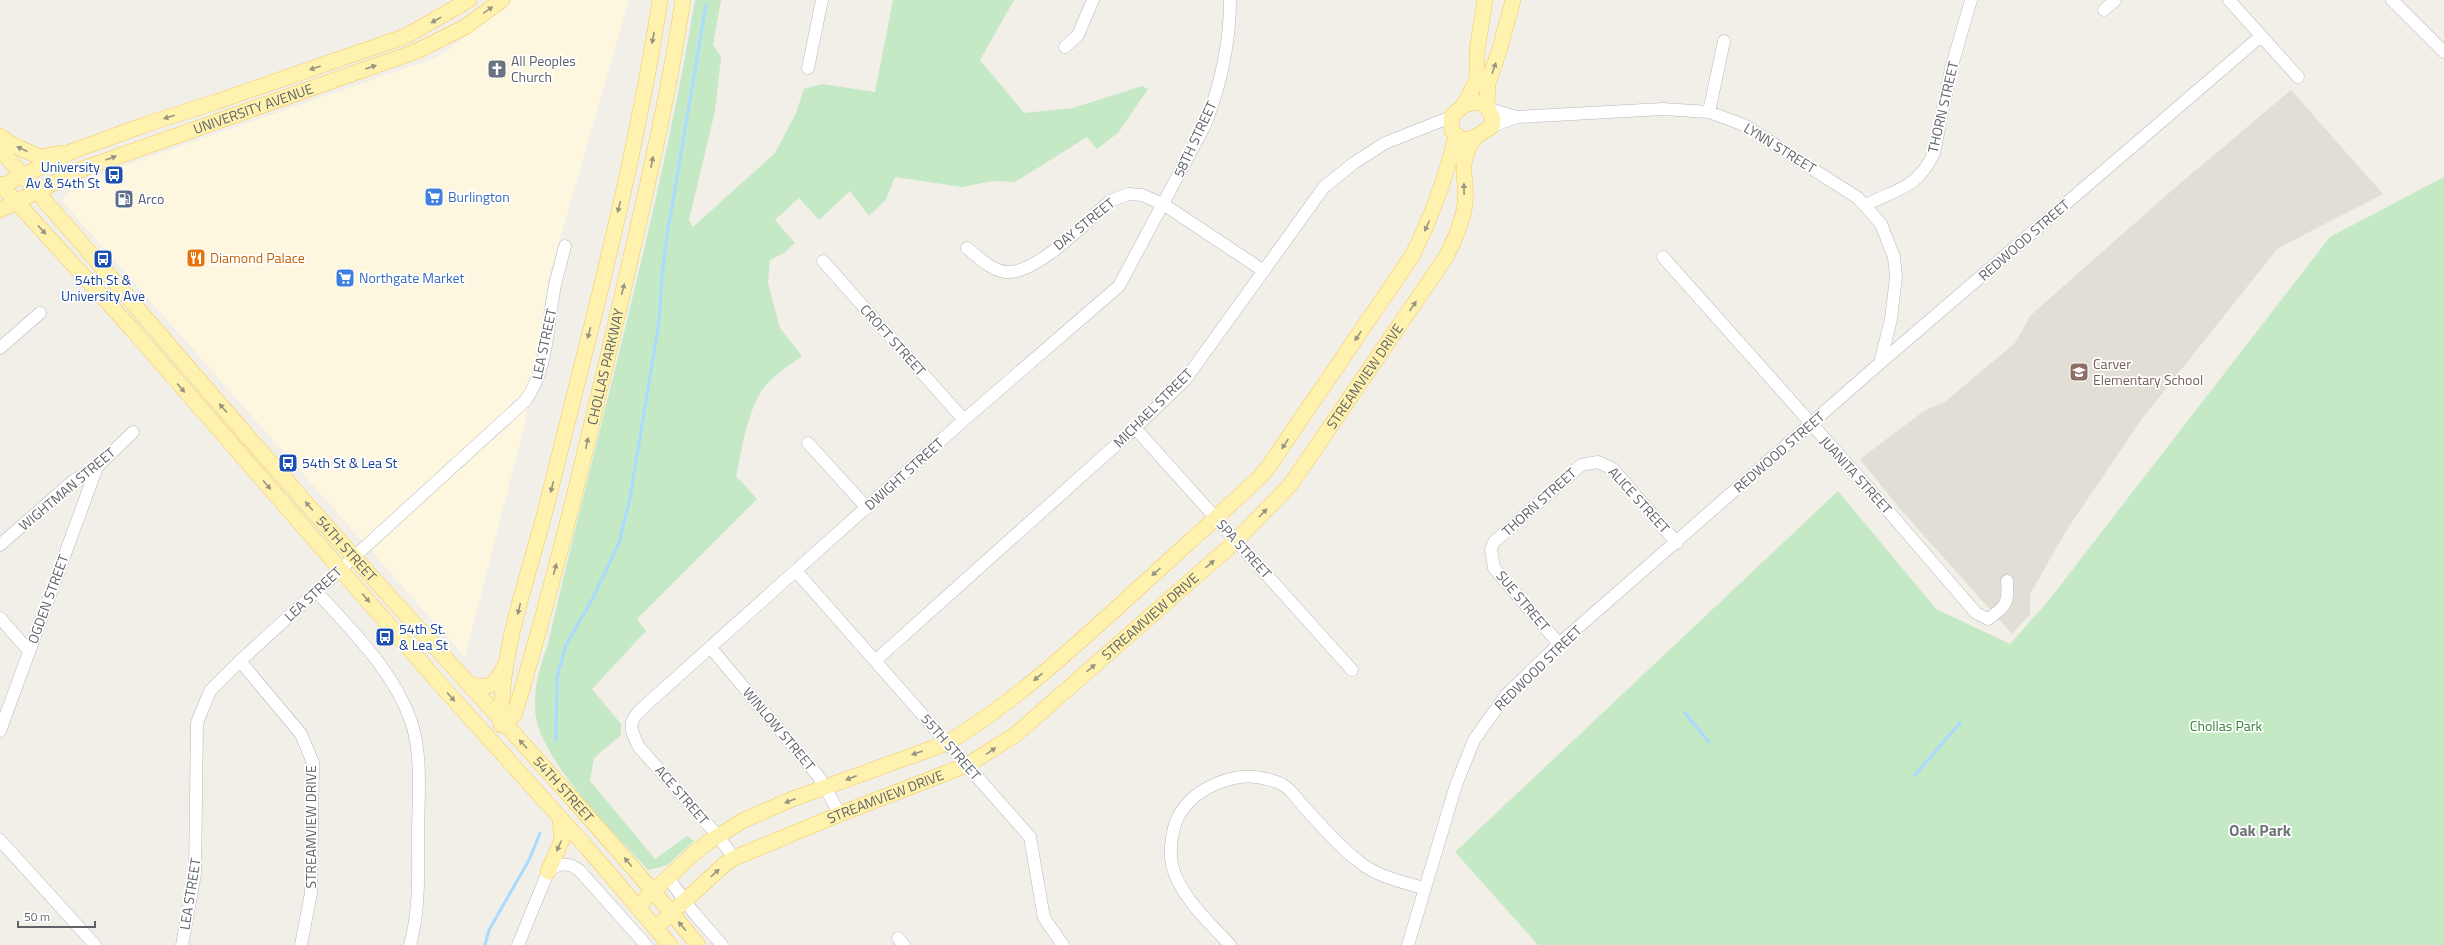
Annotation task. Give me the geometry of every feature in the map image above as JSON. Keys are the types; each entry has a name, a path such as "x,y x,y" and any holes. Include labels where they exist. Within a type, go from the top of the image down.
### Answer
{"main road":[{"name":"UNIVERSITY AVENUE","path":"1,186 73,151 147,124 406,36 469,0"},
{"name":"UNIVERSITY AVENUE","path":"0,210 86,167 417,50 465,27 502,0"},
{"name":"CHOLLAS PARKWAY","path":"502,753 501,702 508,660 624,185 660,0"},
{"name":"CHOLLAS PARKWAY","path":"501,722 514,716 526,681 576,491 644,202 678,37 683,0"},
{"path":"1485,0 1477,51 1477,80 1464,105 1451,118 1450,124 1455,135 1462,140 1474,138 1492,126 1493,119 1488,107 1488,83 1500,48 1513,0"},
{"path":"1464,105 1476,102 1488,107"},
{"name":"STREAMVIEW DRIVE","path":"637,907 693,854 718,836 758,813 947,743 1004,706 1084,638 1216,518 1269,466 1412,256 1428,226 1450,162 1455,135"},
{"path":"0,136 11,144 40,157 73,151"},
{"name":"STREAMVIEW DRIVE","path":"655,928 685,899 734,858 840,814 967,766 1014,735 1236,541 1291,484 1446,257 1455,238 1464,204 1462,164 1465,154 1474,138"},
{"name":"54TH STREET","path":"0,149 184,363 354,556 501,722 598,826 693,943"},
{"name":"54TH STREET","path":"1,186 147,347 502,753 589,850 670,945"},
{"path":"147,347 173,363 184,363"},
{"path":"465,681 477,687 487,686 500,676 508,660"},
{"path":"548,872 562,840 560,819"}],"street":[{"path":"808,68 822,0"},
{"path":"1065,47 1078,35 1093,0"},
{"name":"58TH STREET","path":"1163,204 1205,125 1218,90 1227,47 1230,0"},
{"name":"THORN STREET","path":"1866,205 1908,186 1919,177 1930,162 1934,153 1950,69 1971,0"},
{"path":"2104,10 2115,0"},
{"path":"2229,0 2298,78"},
{"path":"2392,0 2444,52"},
{"name":"REDWOOD STREET","path":"1408,945 1423,888 1456,785 1474,740 1506,694 1559,644 1677,543 1879,364 2261,36"},
{"path":"1709,112 1724,41"},
{"name":"LYNN STREET","path":"1488,107 1517,117"},
{"name":"LYNN STREET","path":"1492,126 1517,117 1663,109 1709,112 1744,125 1866,205 1881,224 1894,257 1896,276 1890,320 1879,364"},
{"name":"MICHAEL STREET","path":"876,660 1135,428 1185,380 1308,208 1336,176 1385,142 1425,129 1451,118"},
{"name":"MICHAEL STREET","path":"1425,129 1455,135"},
{"name":"DAY STREET","path":"967,248 995,269 1006,272 1020,271 1037,264 1110,201 1122,195 1142,195 1163,204 1264,271"},
{"name":"DWIGHT STREET","path":"631,731 631,722 638,712 964,420 1119,286 1163,204"},
{"name":"LEA STREET","path":"182,945 196,874 197,722 210,691 240,660 525,401 533,390 542,366 555,285 565,246"},
{"name":"JUANITA STREET","path":"1663,257 1976,614 1988,619 2003,609 2008,595 2007,581"},
{"name":"CROFT STREET","path":"823,261 964,420"},
{"path":"0,348 40,313"},
{"name":"SPA STREET","path":"1135,428 1352,670"},
{"name":"WIGHTMAN STREET","path":"0,545 73,481 97,467 133,432"},
{"path":"808,443 867,508"},
{"name":"THORN STREET","path":"1492,556 1491,548 1494,542 1581,465 1598,462"},
{"name":"ALICE STREET","path":"1598,462 1613,469 1677,543"},
{"name":"OGDEN STREET","path":"0,731 97,467"},
{"name":"SUE STREET","path":"1492,556 1494,568 1559,644"},
{"name":"55TH STREET","path":"796,571 876,660 1030,837 1044,918 1063,945"},
{"path":"316,592 384,670 399,696 411,722 416,753 418,894 416,924 410,945"},
{"path":"0,618 29,651"},
{"name":"WINLOW STREET","path":"711,648 826,788 840,814"},
{"name":"STREAMVIEW DRIVE","path":"240,660 301,734 313,764 314,780 311,893 301,945"},
{"name":"ACE STREET","path":"631,731 639,747 718,836 734,858"},
{"path":"1230,945 1192,904 1180,884 1175,871 1172,846 1176,823 1181,812 1198,794 1218,783 1243,777 1264,778 1284,785 1340,846 1362,865 1380,874 1423,888"},
{"path":"0,840 95,945"},
{"path":"518,945 548,872 561,864 571,865 579,870 646,945"},
{"path":"668,878 694,913 722,945"}],"shaded area":[{"path":"513,0 629,0 549,277 525,423 465,657 62,201 72,189 112,170 438,57"},
{"name":"Carver Elementary School","path":"2291,90 2383,194 2278,248 2141,420 2066,531 2030,594 2030,614 2012,634 1901,510 1860,459 1924,411 1946,401 2015,343 2031,315 2170,192"}],"green space":[{"path":"695,0 721,0 713,45 721,57 715,111 689,220 693,227 775,153 796,113 804,89 822,84 875,92 893,0 1014,0 980,60 1024,113 1073,108 1142,86 1148,89 1118,133 1097,149 1087,137 1015,182 993,181 962,187 895,177 886,199 869,216 850,191 819,220 799,198 775,220 795,243 784,253 770,260 768,283 780,328 802,356 768,382 760,393 751,413 736,476 757,499 637,619 646,631 592,689 621,724 621,735 594,758 590,781 655,859 687,836 694,841 667,865 648,870 598,816 563,772 549,749 539,728 535,709 535,692 646,243 664,162"},
{"name":"Chollas Park","path":"2444,177 2444,945 1538,945 1455,852 1838,491 1936,609 2010,644 2049,600 2330,237"}],"waterway":[{"path":"556,741 557,677 566,645 593,598 619,543 630,498 659,322 662,275 667,236 706,5"},
{"path":"1685,713 1709,742"},
{"path":"1915,775 1960,723"},
{"path":"485,945 489,930 529,860 540,833"}],"place":[{"name":"All Peoples Church","path":"497,69"},
{"name":"University Av & 54th St","path":"114,175"},
{"name":"Burlington","path":"434,197"},
{"name":"Arco","path":"124,199"},
{"name":"Diamond Palace","path":"196,258"},
{"name":"54th St & University Ave","path":"103,259"},
{"name":"Northgate Market","path":"345,278"},
{"name":"Carver Elementary School","path":"2079,372"},
{"name":"54th St & Lea St","path":"288,463"},
{"name":"54th St. & Lea St","path":"385,637"}],"district":[{"name":"Oak Park","path":"2260,830"}]}
